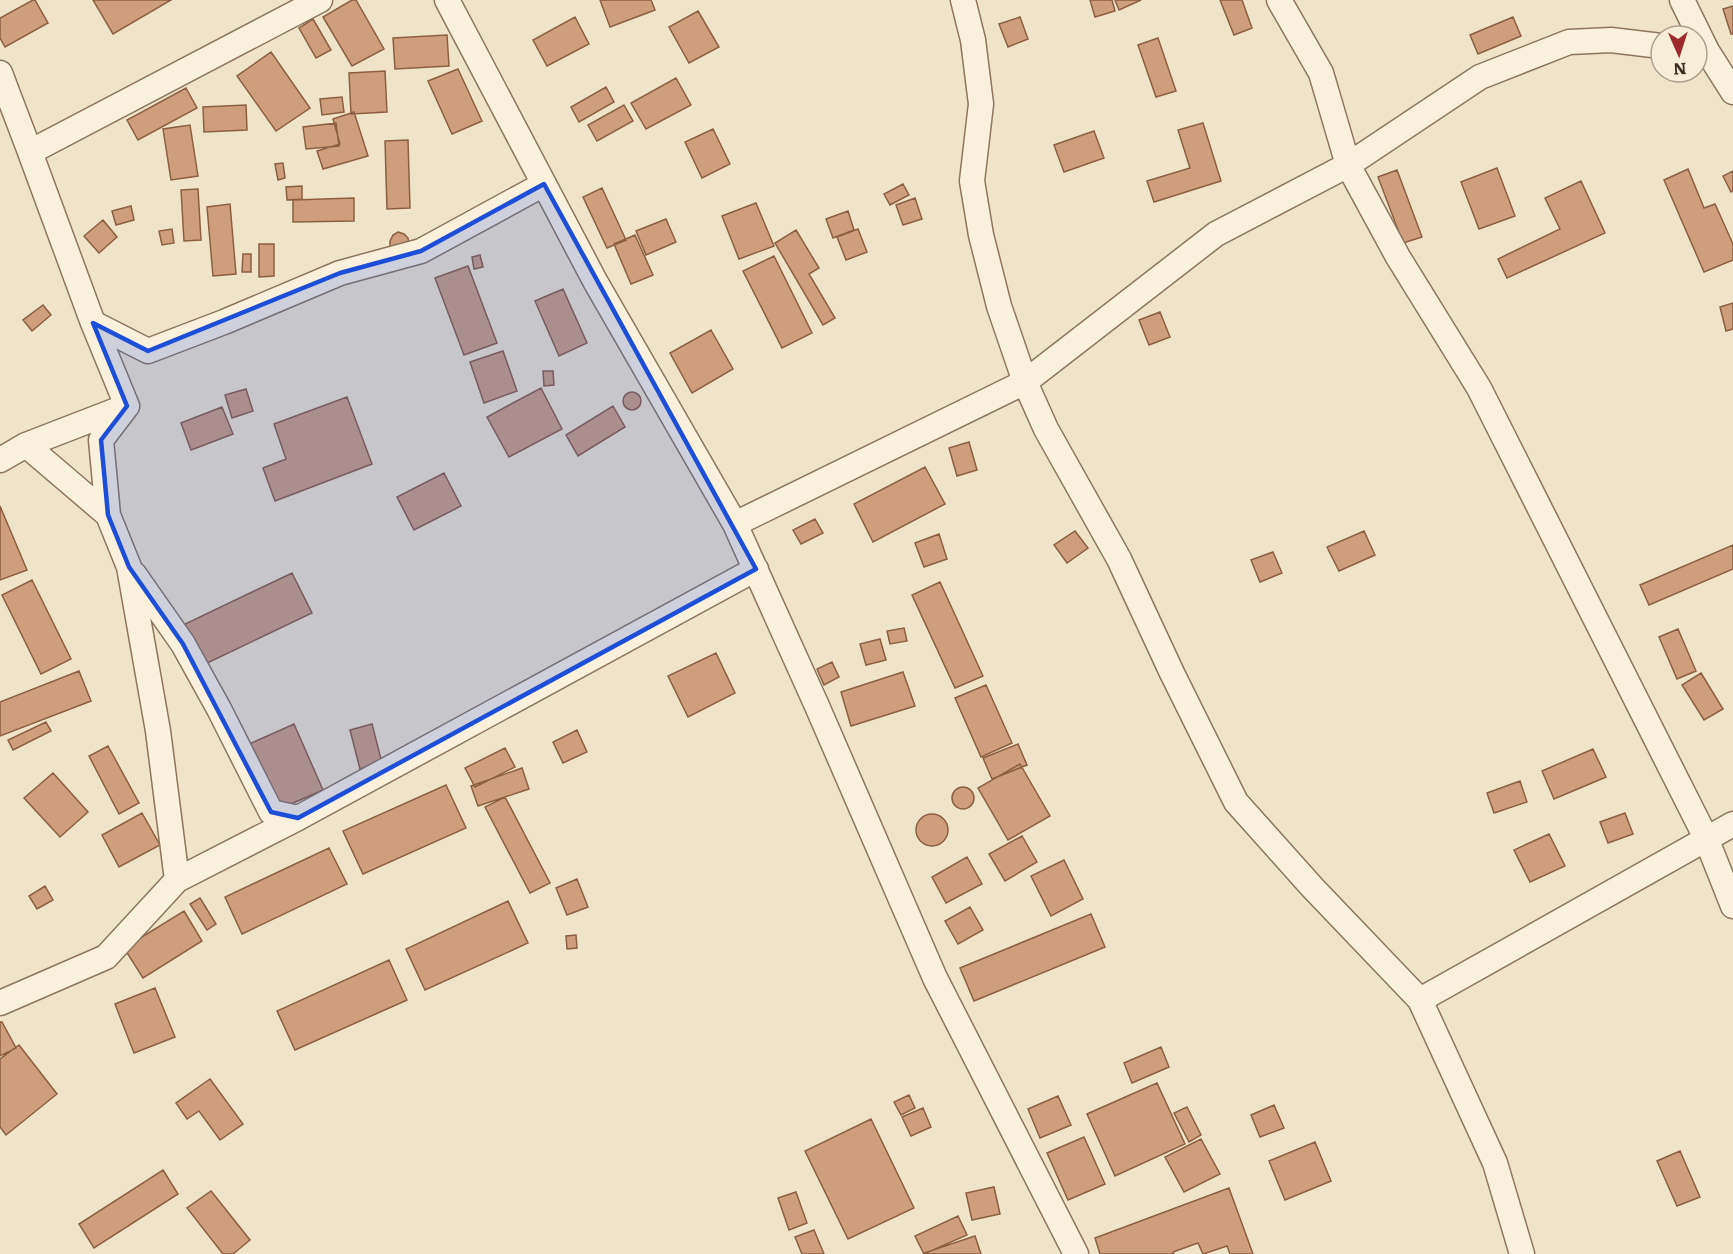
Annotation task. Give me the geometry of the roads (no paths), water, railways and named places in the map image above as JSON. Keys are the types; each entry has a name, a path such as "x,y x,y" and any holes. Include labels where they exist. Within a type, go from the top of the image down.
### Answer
{"street":[{"path":"30,152 320,0"},
{"path":"447,0 595,282 735,524 935,978 1076,1254"},
{"path":"963,0 973,39 981,104 972,182 981,235 999,306 1025,382 1046,429 1119,558 1172,673 1236,802 1312,887 1420,1000 1495,1163 1522,1254"},
{"path":"1279,0 1321,73 1348,165 1398,257 1479,388 1706,838 1733,906"},
{"path":"1682,0 1692,24"},
{"path":"735,524 1025,382 1216,234 1348,165 1480,77 1569,42 1611,40 1649,44"},
{"path":"1709,53 1733,62"},
{"path":"1709,59 1733,92"},
{"path":"0,73 93,323 127,406"},
{"path":"93,323 148,351 340,273 421,251 543,184"},
{"path":"0,460 26,445 127,406"},
{"path":"127,406 101,440 108,515 129,567 158,731 177,880"},
{"path":"26,445 108,515"},
{"path":"129,567 183,644 271,812 298,818"},
{"path":"0,1003 106,957 177,880 298,818 756,568"},
{"path":"1420,1000 1733,824"}]}
